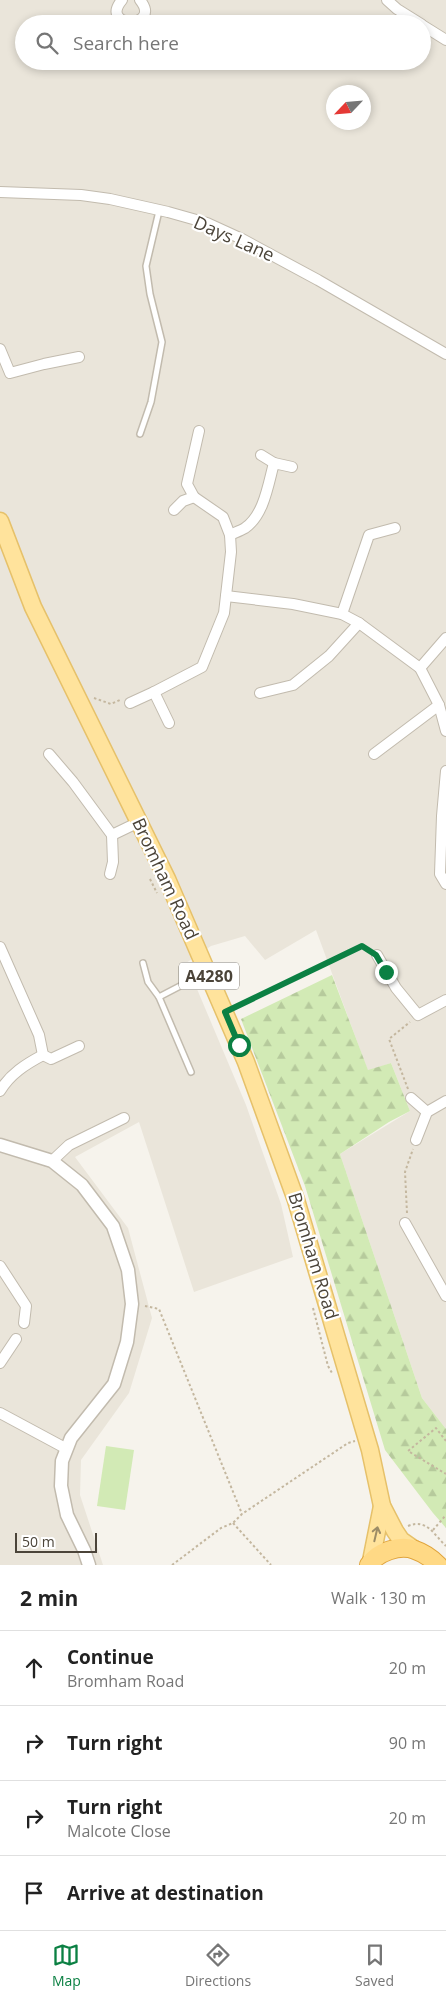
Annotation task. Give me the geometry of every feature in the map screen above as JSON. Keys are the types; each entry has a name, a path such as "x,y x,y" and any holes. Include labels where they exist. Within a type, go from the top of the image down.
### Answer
{"highway":[{"path":"370,1563 381,1553 391,1550 414,1549 438,1562"}],"main road":[{"name":"Bromham Road","path":"0,521 33,607 167,879 246,1062 296,1200 370,1450 382,1506 401,1540 414,1549"},
{"name":"Bromham Road","path":"370,1563 382,1506"}],"street":[{"path":"140,0 144,6 143,15"},
{"path":"387,0 407,15"},
{"path":"119,1 117,11 119,15"},
{"path":"431,30 446,40"},
{"name":"Days Lane","path":"0,192 110,199 207,223 242,239 446,354"},
{"path":"0,349 10,373 44,364 79,358"},
{"path":"130,703 202,667 224,613 231,552 230,534 223,517 194,496 188,484 199,431"},
{"path":"261,455 274,463 292,466"},
{"path":"230,534 244,529 256,516 263,502 274,463"},
{"path":"174,510 183,501 194,496"},
{"path":"342,614 368,535 395,528"},
{"path":"226,596 293,604 342,614 359,623 420,668 439,705 446,731"},
{"path":"260,692 293,685 329,656 359,623"},
{"path":"420,668 446,638"},
{"path":"154,692 169,723"},
{"path":"374,754 439,705"},
{"path":"49,754 112,835 113,862 110,874"},
{"path":"446,771 442,816 443,874 446,884"},
{"path":"112,835 138,822"},
{"path":"0,947 39,1035 43,1055 51,1060 79,1046"},
{"path":"376,955 396,988 418,1015 446,1000"},
{"path":"0,1091 6,1080 43,1055"},
{"path":"411,1098 427,1112"},
{"path":"416,1140 427,1112 446,1101"},
{"path":"52,1161 69,1145 124,1118"},
{"path":"0,1144 52,1161 82,1185 113,1226 128,1270 132,1304 127,1342 114,1384 71,1438 62,1461 61,1486 67,1515 89,1565"},
{"path":"405,1223 446,1296"},
{"path":"0,1266 26,1306 24,1323"},
{"path":"0,1363 16,1339"},
{"path":"0,1413 67,1449"}],"lane":[{"path":"140,434 151,402 162,342 150,294 146,266 159,210"},
{"path":"143,962 148,982 159,997 190,1072"},
{"path":"159,997 208,972"}],"path":[{"path":"89,697 111,704 127,697 130,703"},
{"path":"225,1012 362,946 376,955"},
{"path":"411,1098 389,1039 418,1015"},
{"path":"405,1223 407,1209 405,1172 416,1140"},
{"path":"132,1304 158,1309 242,1514"},
{"path":"446,1441 436,1428 408,1452 446,1474"},
{"path":"172,1565 222,1528 233,1523 242,1514 348,1443 357,1441"},
{"path":"433,1531 446,1515"},
{"path":"233,1523 271,1565"},
{"path":"408,1526 415,1523 423,1524 433,1531 446,1546"}],"shaded area":[{"path":"0,0 446,0 446,1429 422,1398 340,1154 410,1111 391,1063 368,1071 316,930 265,960 245,936 211,946 186,963 246,1105 281,1204 293,1257 194,1292 139,1122 75,1157 128,1228 152,1318 129,1393 81,1460 80,1495 103,1565 0,1565"}],"green space":[{"path":"332,975 368,1070 391,1063 410,1111 389,1122 340,1154 422,1398 446,1429 446,1528 385,1450 305,1186 241,1019"},
{"path":"106,1446 134,1450 125,1510 97,1506"}],"route":[{"path":"239,1045 225,1012 362,946 376,955 386,972"}]}
